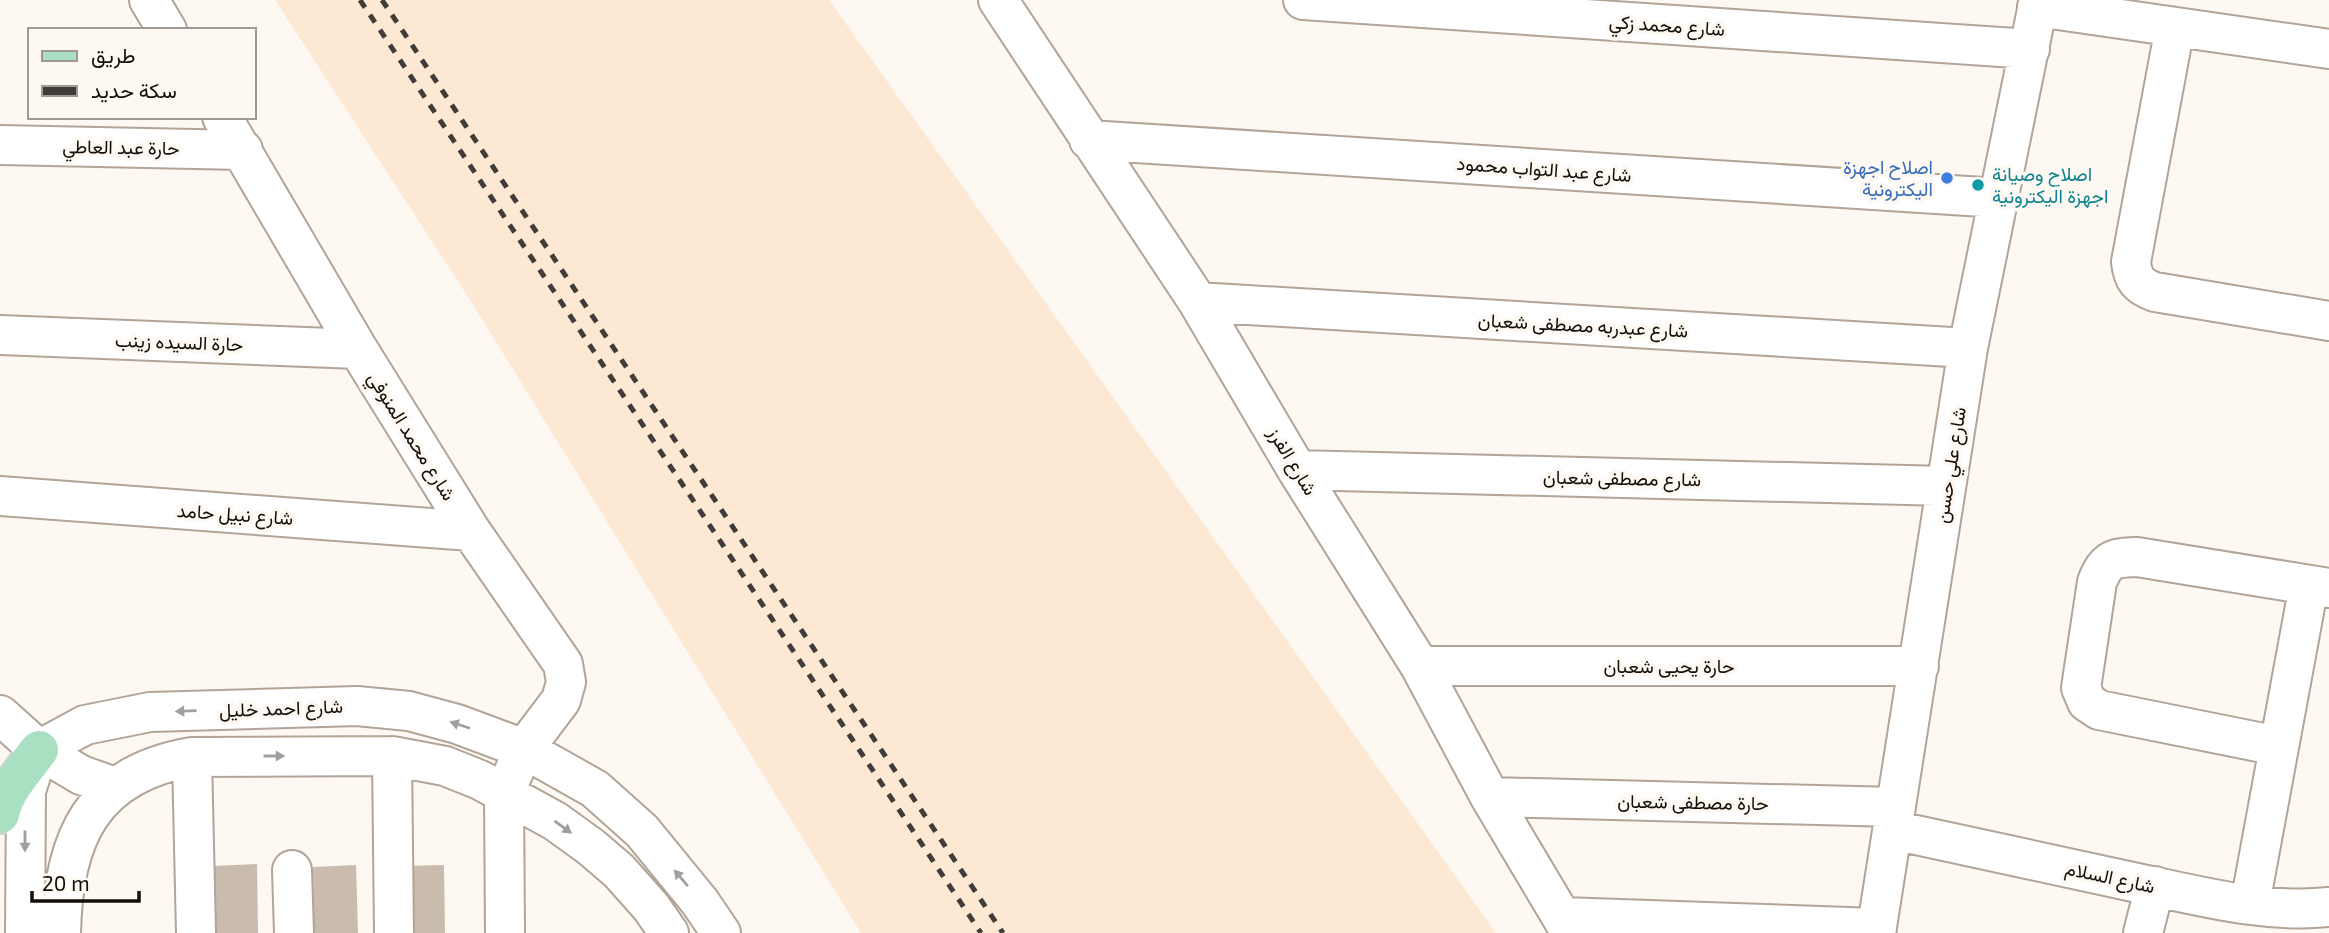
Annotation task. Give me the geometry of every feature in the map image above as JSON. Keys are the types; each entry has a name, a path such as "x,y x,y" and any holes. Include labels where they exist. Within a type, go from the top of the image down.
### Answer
{"main road":[{"path":"0,814 2,804 16,780 39,750"}],"street":[{"path":"149,0 166,28"},
{"name":"شارع الفرز","path":"998,0 1198,302 1297,470 1420,666 1490,797 1567,925"},
{"name":"شارع محمد زكي","path":"1303,0 2030,49"},
{"path":"2038,3 2329,49"},
{"name":"شارع علي حسن","path":"1877,931 1968,348 2038,3"},
{"path":"2175,26 2131,262 2133,276 2141,288 2155,292 2329,321"},
{"name":"شارع محمد المنوفي","path":"223,119 358,349 471,531 563,664 566,682 561,700 524,749 504,794"},
{"name":"شارع عبد التواب محمود","path":"1089,140 1998,198"},
{"name":"حارة عبد العاطي","path":"0,145 243,150"},
{"name":"شارع عبدربه مصطفى شعبان","path":"1198,302 1968,348"},
{"name":"حارة السيده زينب","path":"0,335 358,349"},
{"name":"شارع مصطفى شعبان","path":"1297,470 1946,486"},
{"name":"شارع نبيل حامد","path":"0,496 471,531"},
{"path":"2250,904 2278,746 2319,587 2137,557 2115,558 2103,567 2098,582 2081,688 2087,702 2099,710 2278,746"},
{"name":"حارة يحيى شعبان","path":"1420,666 1919,666"},
{"name":"شارع احمد خليل","path":"39,750 85,725 150,712 357,706 409,711 457,724 524,749 595,789 642,831 700,902 721,933"},
{"path":"0,716 39,750 81,775 115,787"},
{"path":"26,933 26,791 39,750"},
{"path":"392,756 394,933"},
{"path":"61,933 62,899 68,866 86,820 115,787 135,774 163,762 192,757 392,756 445,766 480,780 555,821 619,871 669,933"},
{"path":"192,757 196,933"},
{"path":"504,794 505,933"},
{"name":"حارة مصطفى شعبان","path":"1490,797 1894,818"},
{"name":"شارع السلام","path":"1894,818 2194,895 2250,904 2313,909 2329,907"},
{"path":"292,870 294,933"},
{"path":"2143,933 2155,886"},
{"path":"1567,925 1877,931"}],"shaded area":[{"path":"275,0 829,0 1496,933 861,933 472,303"}],"building":[{"path":"257,864 258,933 215,933 214,866"},
{"path":"356,865 358,933 314,933 313,867"},
{"path":"444,865 445,933 402,933 400,866"}],"railway":[{"path":"360,0 981,933"},
{"path":"382,0 1003,933"}],"place":[{"name":"اصلاح اجهزة اليكترونية","path":"1947,178"},
{"name":"اصلاح وصيانة اجهزة اليكترونية","path":"1978,185"}]}
